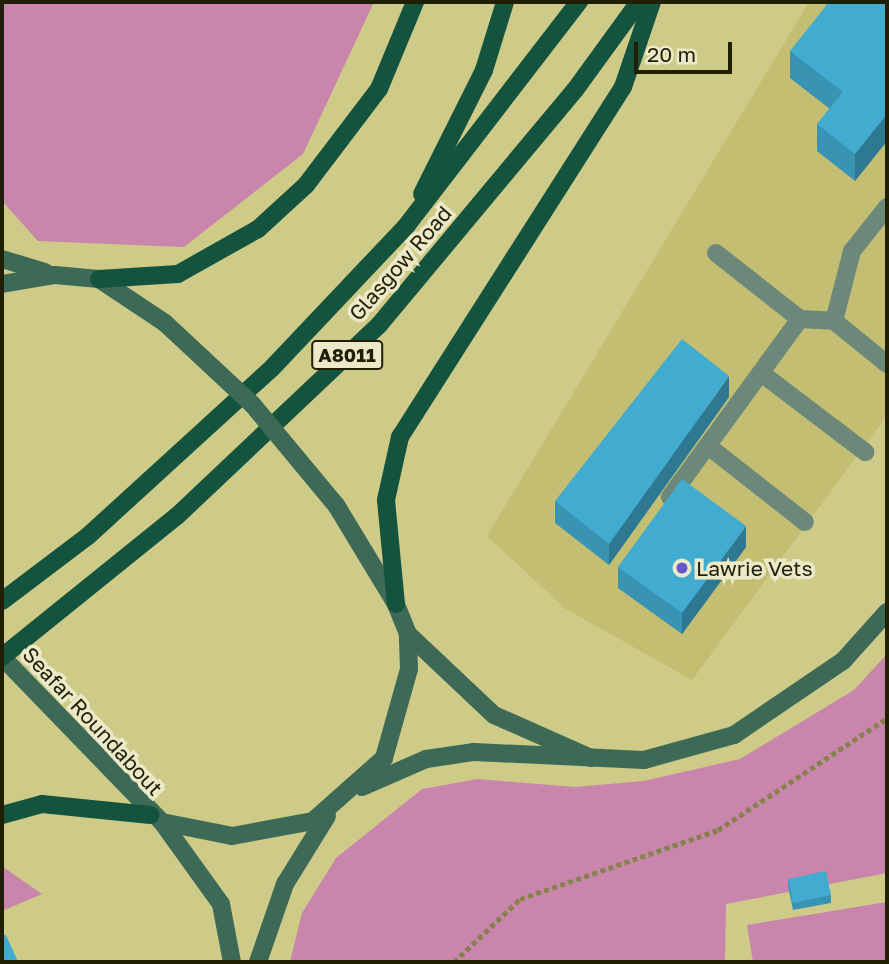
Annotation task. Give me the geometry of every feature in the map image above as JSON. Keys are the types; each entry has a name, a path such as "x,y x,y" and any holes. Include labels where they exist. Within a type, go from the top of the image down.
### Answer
{"main road":[{"path":"99,279 178,274 258,229 306,185 379,89 415,2"},
{"path":"407,225 484,70 505,2"},
{"name":"Glasgow Road","path":"2,601 88,536 272,368 407,225 579,2"},
{"name":"Glasgow Road","path":"2,657 177,516 379,324 558,112 639,2"},
{"path":"396,604 386,500 400,437 616,99 652,2"},
{"path":"2,815 42,804 156,818"}],"street":[{"path":"834,321 852,251 887,207"},
{"path":"716,253 800,319 834,321 887,364"},
{"path":"2,259 55,275"},
{"name":"Seafar Roundabout","path":"2,284 55,275 99,279 165,323 252,404 336,505 396,604 408,634 402,708 384,758 355,790 313,821 260,834 205,834 156,818 68,730 2,657"},
{"path":"660,512 800,319"},
{"path":"761,373 865,452"},
{"path":"708,446 805,522"},
{"path":"355,790 426,759 474,752 596,761 644,760 734,735 843,661 887,612"},
{"path":"408,634 494,715 596,761"},
{"path":"258,962 285,884 332,807"},
{"path":"156,818 221,904 232,962"}],"path":[{"path":"454,962 520,899 718,830 887,718"}],"shaded area":[{"path":"2,2 374,2 303,154 184,247 38,241 2,201"},
{"path":"809,2 887,2 887,415 692,680 566,609 487,536"},
{"path":"887,654 887,873 726,904 725,960 290,962 302,913 336,858 422,789 478,779 575,787 644,781 740,759 854,690"},
{"path":"3,867 42,894 2,911"},
{"path":"887,902 887,962 753,962 747,925"}],"building":[{"path":"829,2 887,2 887,114 855,154 817,124 843,92 790,51"},
{"path":"682,339 729,376 609,544 555,501"},
{"name":"Lawrie Vets","path":"682,479 746,526 682,613 618,567"},
{"path":"826,871 831,895 793,903 788,879"},
{"path":"6,935 18,962 2,962 2,936"}],"place":[{"name":"Lawrie Vets","path":"682,568"}]}
